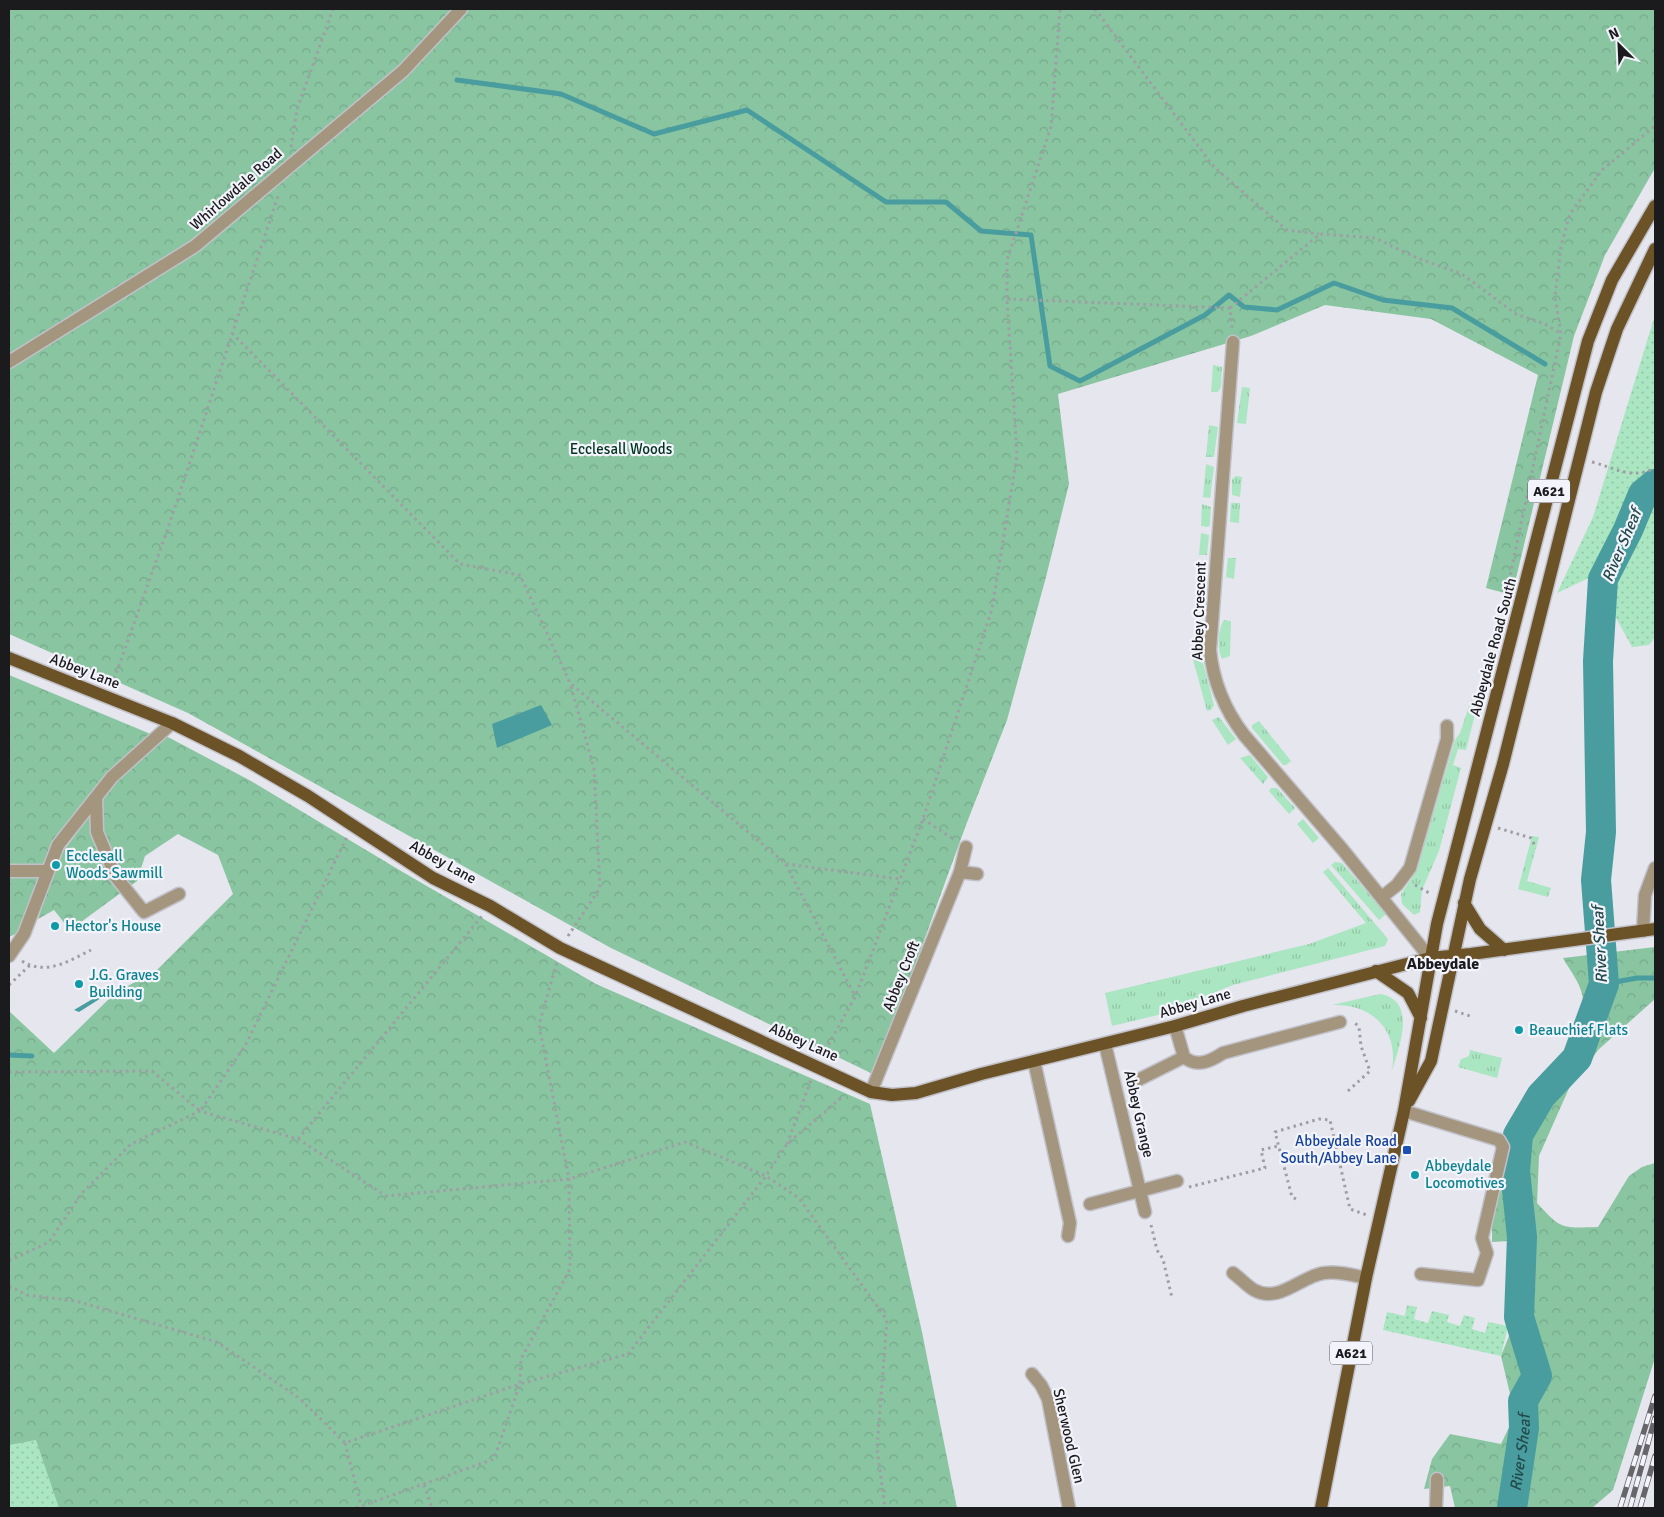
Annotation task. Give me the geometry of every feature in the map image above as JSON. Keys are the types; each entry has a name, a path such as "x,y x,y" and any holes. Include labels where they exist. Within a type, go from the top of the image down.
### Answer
{"main road":[{"name":"Abbeydale Road South","path":"1321,1508 1366,1278 1404,1111 1421,1021 1430,958 1453,860 1588,341 1612,280 1655,206"},
{"name":"Abbeydale Road South","path":"1404,1111 1431,1061 1464,903 1510,736 1596,392 1617,330 1655,249"},
{"name":"Abbey Lane","path":"9,658 172,723 239,756 433,878 490,906 560,948 871,1092 892,1095 916,1093 1430,958 1649,930"},
{"path":"1464,903 1480,929 1504,950"},
{"path":"1376,971 1411,996 1421,1021"}],"street":[{"name":"Whirlowdale Road","path":"9,362 195,246 288,165 403,71 461,9"},
{"name":"Abbey Crescent","path":"1232,342 1210,650 1214,672 1224,704 1238,727 1382,897 1430,958"},
{"path":"10,955 24,934 58,846 112,777 172,723"},
{"name":"Abbeydale Road South","path":"1382,897 1397,885 1410,868 1447,739 1447,726"},
{"path":"96,798 97,832 116,877 144,912 179,894"},
{"name":"Abbey Croft","path":"871,1092 960,872 966,847"},
{"path":"1649,930 1645,895 1655,868"},
{"path":"9,871 48,871"},
{"path":"960,872 977,874"},
{"path":"1175,1026 1184,1057 1193,1062 1206,1062 1223,1053 1340,1022"},
{"name":"Abbey Grange","path":"1105,1044 1145,1212"},
{"path":"1140,1080 1184,1057"},
{"path":"1034,1061 1070,1223 1068,1236"},
{"path":"1404,1111 1499,1140 1503,1147 1482,1238 1487,1253 1478,1280 1421,1274"},
{"path":"1090,1204 1177,1181"},
{"path":"1233,1273 1255,1291 1272,1294 1288,1289 1306,1277 1323,1273 1335,1272 1366,1278"},
{"name":"Sherwood Glen","path":"1032,1374 1041,1385 1048,1399 1069,1508"},
{"path":"1436,1508 1437,1479"}],"path":[{"path":"288,165 297,110 333,9"},
{"path":"345,1443 520,1384 628,1354 766,1176 787,1144 817,1066 856,997 923,819 992,609 1017,455 1007,300 1007,260 1051,127 1060,9"},
{"path":"1095,9 1214,167 1287,230 1375,238 1417,258 1462,274 1516,314 1545,324 1561,334"},
{"path":"1508,583 1561,334 1555,297 1561,246 1570,214 1602,170 1655,126"},
{"path":"108,696 168,528 279,193"},
{"path":"1007,300 1230,308 1320,234"},
{"path":"1230,308 1232,342"},
{"path":"232,333 460,564 520,574 570,683 594,768 600,888 560,948 539,1025 569,1179 570,1269 521,1359 520,1384 494,1458 424,1485 356,1508"},
{"path":"1578,459 1626,473 1642,475 1655,468"},
{"path":"570,683 785,864 856,997"},
{"path":"923,819 966,847"},
{"path":"1485,824 1531,838 1536,848"},
{"path":"9,1262 49,1242 82,1193 131,1144 200,1111 246,1046 353,826"},
{"path":"785,864 900,879"},
{"path":"298,1139 490,906"},
{"path":"10,955 30,965 56,967 91,950"},
{"path":"9,985 30,965"},
{"path":"1340,1022 1354,1022 1358,1025 1361,1046 1370,1067 1367,1075 1348,1091"},
{"path":"9,1072 152,1071 200,1111 298,1139 386,1196 569,1179 685,1142 766,1176 799,1198 888,1320 877,1448 885,1508"},
{"path":"787,1144 839,1100 847,1080"},
{"path":"1296,1199 1292,1196 1275,1132 1319,1120 1330,1120 1350,1209 1380,1218"},
{"path":"1177,1181 1180,1190 1265,1168 1261,1150 1278,1146"},
{"path":"1145,1212 1150,1219 1157,1250 1164,1258 1172,1298"},
{"path":"9,1286 27,1295 76,1301 217,1342 299,1398 345,1443 361,1505"},
{"path":"424,1485 432,1508"}],"green space":[{"name":"Ecclesall Woods","path":"9,9 1655,9 1655,168 1605,255 1574,336 1512,595 1486,588 1538,375 1431,319 1325,305 1251,336 1058,394 1069,484 1046,577 1007,720 966,825 875,1075 611,948 188,713 9,634"},
{"path":"1655,315 1655,637 1649,645 1632,647 1593,576 1557,593 1593,517"},
{"path":"1213,365 1222,367 1221,387 1218,392 1211,392"},
{"path":"1242,387 1250,388 1246,424 1237,423"},
{"path":"1209,425 1218,427 1214,457 1206,457"},
{"path":"1206,464 1214,467 1210,498 1203,497"},
{"path":"1236,476 1242,477 1240,497 1232,495 1232,479"},
{"path":"1231,503 1240,503 1239,523 1230,522"},
{"path":"1202,504 1211,507 1210,525 1208,527 1201,526"},
{"path":"1201,533 1209,535 1207,555 1199,555"},
{"path":"1228,558 1236,558 1234,579 1226,577"},
{"path":"1198,562 1207,565 1204,582 1196,581"},
{"path":"1224,620 1231,621 1230,656 1222,659 1219,650 1219,639 1220,628"},
{"path":"1202,659 1214,705 1211,710 1207,711 1193,660"},
{"path":"9,675 153,735 102,781 48,852 20,932 9,937"},
{"path":"1471,700 1478,703 1466,750 1458,749 1453,765 1461,768 1439,851 1422,890 1420,912 1414,915 1402,904 1401,894 1416,872 1455,740 1460,733"},
{"path":"1219,717 1236,739 1228,745 1212,720"},
{"path":"1259,721 1291,761 1286,765 1283,765 1252,728 1252,725"},
{"path":"166,736 251,781 596,984 870,1104 922,1332 957,1508 9,1508 9,1011 54,1053 115,993 157,970 233,894 218,855 178,834 145,856 137,881 70,930 54,910 38,919 59,857 111,787"},
{"path":"1250,755 1268,777 1263,784 1240,758"},
{"path":"1271,788 1277,788 1295,808 1289,814 1269,791"},
{"path":"1303,819 1319,838 1313,843 1297,824"},
{"path":"1532,836 1539,837 1527,881 1551,888 1548,897 1518,889"},
{"path":"1335,862 1342,863 1386,914 1379,920 1331,865"},
{"path":"1328,868 1388,939 1385,946 1233,985 1158,1015 1112,1026 1105,993 1309,944 1366,923 1323,872"},
{"path":"1655,947 1655,999 1598,1050 1589,1063 1563,1058 1581,1019 1583,1002 1579,984 1563,958"},
{"path":"1380,994 1392,998 1399,1006 1402,1016 1401,1040 1391,1074 1392,1046 1388,1034 1381,1023 1372,1015 1360,1009 1332,1005"},
{"path":"1470,1050 1502,1058 1497,1078 1458,1067 1461,1059 1469,1056"},
{"path":"1559,1071 1574,1077 1539,1156 1537,1203 1563,1226 1598,1227 1629,1176 1642,1167 1655,1163 1655,1358 1613,1490 1592,1508 1455,1508 1450,1486 1424,1489 1432,1459 1450,1434 1501,1444 1512,1421 1511,1398 1501,1356 1509,1336 1517,1265 1509,1241 1492,1242 1492,1226 1505,1162 1519,1117 1529,1097 1543,1081"},
{"path":"1407,1305 1417,1307 1414,1319 1428,1323 1432,1311 1449,1315 1447,1322 1460,1326 1464,1315 1475,1318 1472,1329 1485,1333 1488,1322 1508,1326 1501,1356 1383,1330 1387,1312 1405,1316"},
{"path":"36,1440 59,1508 9,1508 9,1445"}],"water":[{"path":"541,705 552,725 497,748 492,724"},
{"path":"106,991 110,991 79,1012 74,1010"}],"waterway":[{"path":"457,80 561,94 654,134 747,110 886,202 946,202 981,231 1031,235 1050,366 1080,381 1205,315 1229,295 1244,307 1277,310 1334,283 1383,300 1452,308 1545,364"},
{"name":"River Sheaf","path":"1512,1508 1524,1428 1523,1401 1537,1376 1519,1317 1522,1237 1515,1171 1518,1135 1541,1096 1577,1058 1604,984 1596,880 1601,832 1598,661 1603,579 1628,530 1643,494 1655,484"},
{"path":"1604,984 1637,978 1655,978"},
{"path":"9,1055 32,1056"}],"railway":[{"path":"1620,1508 1655,1396"},
{"path":"1630,1508 1655,1418"},
{"path":"1640,1508 1655,1456"}],"place":[{"name":"Ecclesall Woods Sawmill","path":"56,865"},
{"name":"Hector's House","path":"55,926"},
{"name":"J.G. Graves Building","path":"79,984"},
{"name":"Beauchief Flats","path":"1519,1030"},
{"name":"Abbeydale Road South/Abbey Lane","path":"1407,1150"},
{"name":"Abbeydale Locomotives","path":"1415,1175"}],"district":[{"name":"Abbeydale","path":"1443,963"}]}
